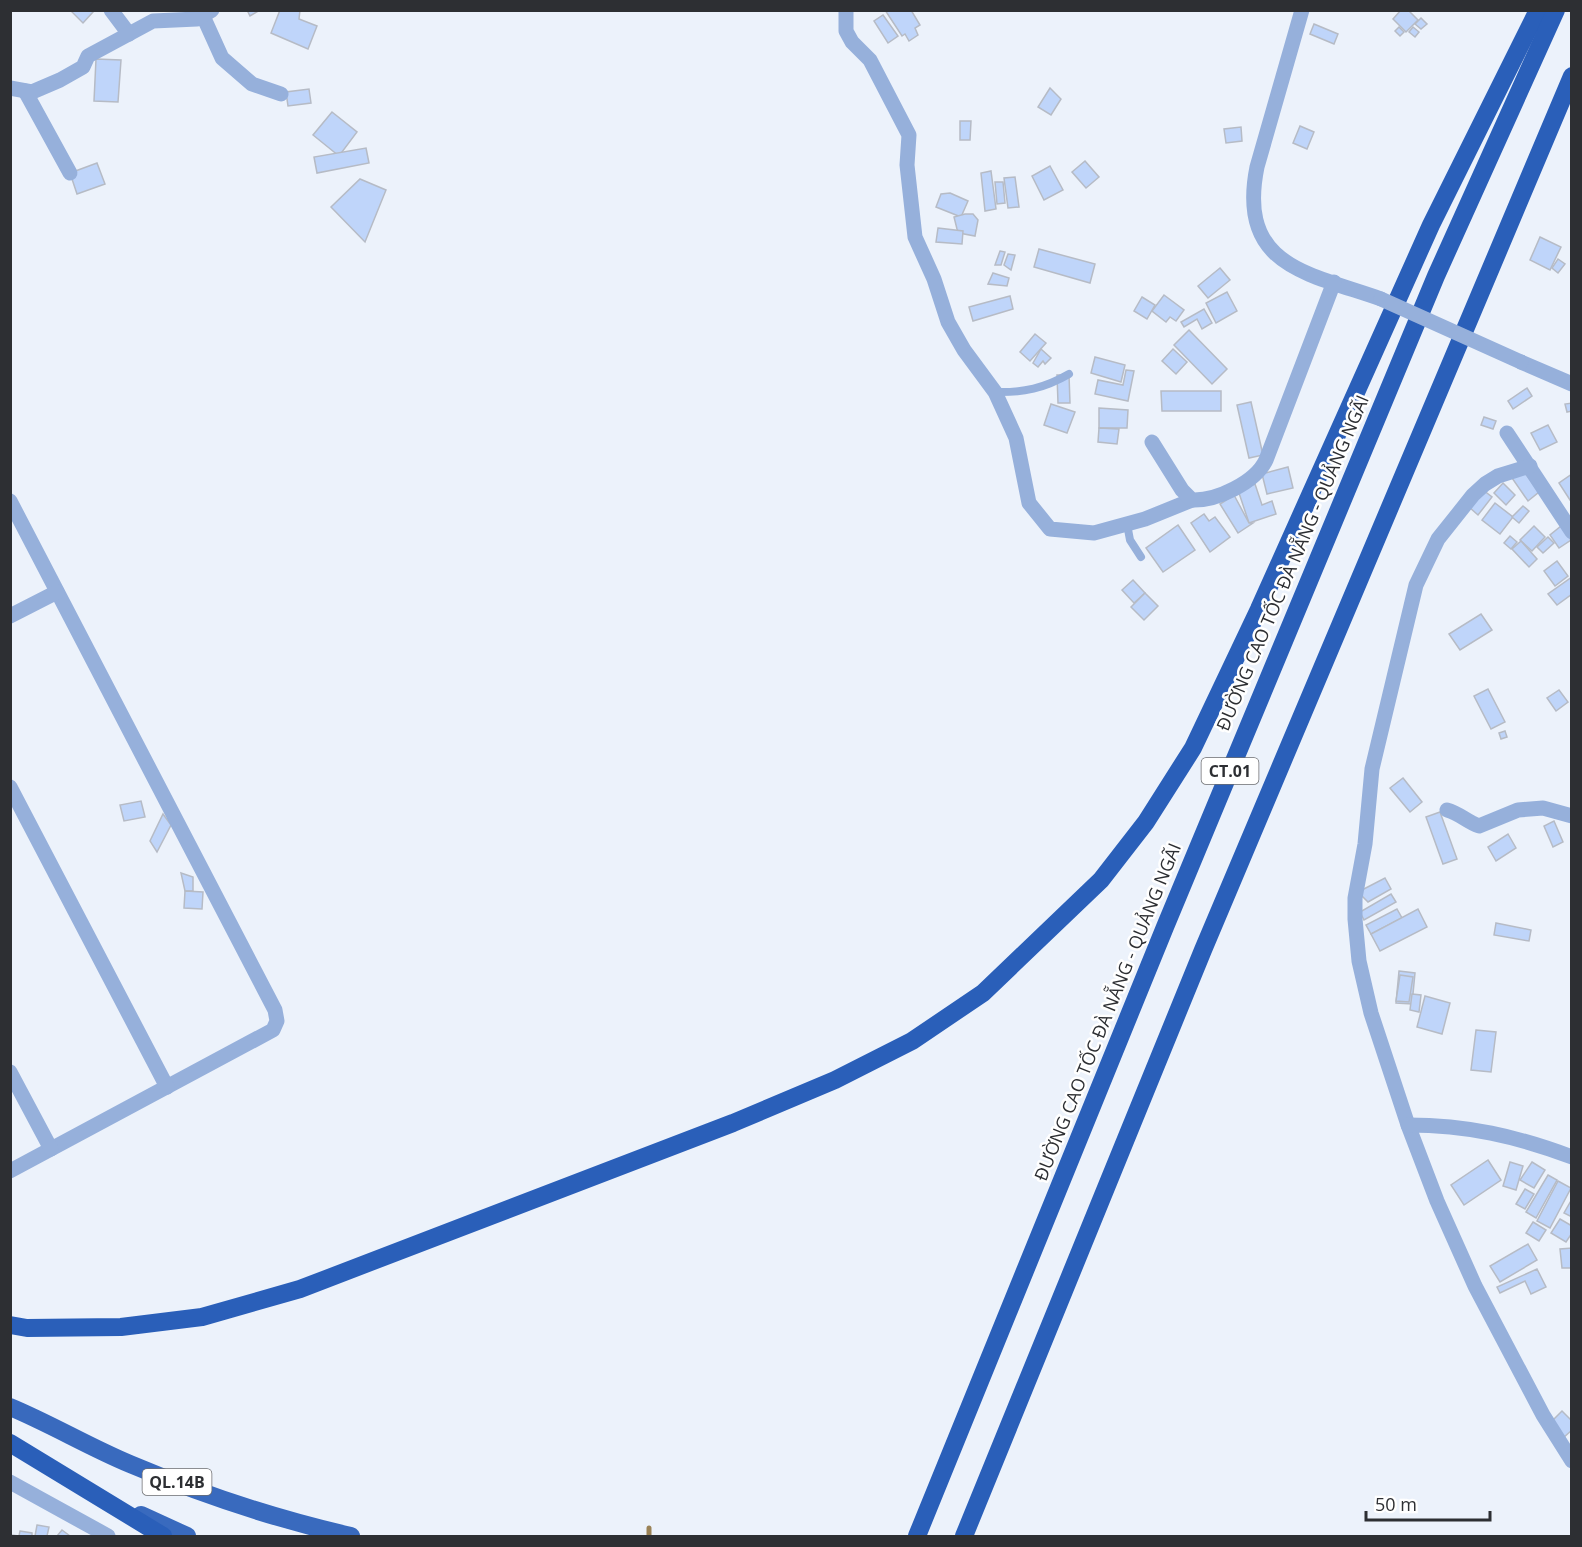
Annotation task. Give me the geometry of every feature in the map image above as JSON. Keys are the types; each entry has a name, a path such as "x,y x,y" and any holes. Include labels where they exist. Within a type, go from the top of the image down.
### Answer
{"highway":[{"path":"10,1325 27,1328 121,1327 202,1317 300,1289 733,1123 835,1080 912,1041 983,993 1101,880 1146,822 1193,748 1260,609 1431,225 1538,10"},
{"name":"ĐƯỜNG CAO TỐC ĐÀ NẴNG - QUẢNG NGÃI","path":"918,1536 1165,927 1436,276 1556,10"},
{"name":"CT.01","path":"964,1536 1207,939 1572,76"},
{"name":"QL.14B","path":"10,1407 139,1468 231,1502 351,1536"},
{"path":"907,1536 923,1511 967,1416"},
{"path":"974,1536 1006,1432"},
{"path":"10,1443 163,1536"},
{"name":"QL.14B","path":"10,1443 104,1497 187,1536"}],"street":[{"path":"111,10 129,34"},
{"path":"846,10 846,31 852,42 870,60 909,135 907,165 915,237 934,279 948,322 964,350 995,392 1016,438 1029,503 1050,529 1094,533 1144,519 1192,500 1214,499 1252,478 1261,470 1334,282"},
{"path":"1302,10 1252,191 1255,219 1264,241 1281,260 1305,272 1381,299 1572,384"},
{"path":"18,90 32,92 60,80 83,67 88,56 161,16 197,19 207,13 222,58 252,84 281,94"},
{"path":"18,90 70,173"},
{"path":"1507,433 1572,531"},
{"path":"1152,442 1182,490 1192,500"},
{"path":"1530,466 1498,476 1485,484 1459,511 1428,558 1416,585 1372,769 1365,844 1355,898 1356,937 1371,1013 1408,1125 1464,1265 1543,1415 1572,1461"},
{"path":"10,501 275,1010 277,1021 273,1030 10,1171"},
{"path":"10,616 57,592"},
{"path":"10,787 167,1087"},
{"path":"1447,810 1456,812 1479,826 1518,810 1543,808 1572,816"},
{"path":"10,1072 51,1149"},
{"path":"1408,1125 1476,1129 1508,1136 1572,1157"},
{"path":"10,1482 108,1536"}],"lane":[{"path":"995,392 1029,391 1055,382 1069,374"},
{"path":"1127,524 1130,540 1141,557"}],"building":[{"path":"91,10 93,12 83,23 71,11"},
{"path":"247,10 260,10 250,16"},
{"path":"280,10 300,10 299,19 317,26 308,49 271,33"},
{"path":"885,10 911,10 920,25 915,28 918,35 909,41 905,34 902,36"},
{"path":"1401,10 1408,10 1418,20 1406,32 1393,19"},
{"path":"883,15 898,36 888,43 874,21"},
{"path":"1421,18 1427,24 1421,29 1415,24"},
{"path":"1314,24 1338,34 1334,44 1310,34"},
{"path":"1399,27 1404,32 1400,36 1395,31"},
{"path":"1413,27 1419,32 1415,37 1409,32"},
{"path":"96,59 121,60 118,102 94,101"},
{"path":"1050,88 1061,99 1051,115 1038,107"},
{"path":"309,89 311,103 288,106 286,92"},
{"path":"332,112 357,132 339,156 313,135"},
{"path":"960,121 971,121 970,140 960,140"},
{"path":"1300,126 1314,132 1307,149 1293,143"},
{"path":"1241,127 1242,141 1226,143 1224,129"},
{"path":"366,148 369,163 317,173 314,157"},
{"path":"1085,161 1099,177 1086,188 1072,172"},
{"path":"97,163 105,184 77,194 70,173"},
{"path":"1050,166 1063,190 1044,200 1032,176"},
{"path":"991,171 996,209 985,211 981,173"},
{"path":"1015,177 1019,207 1008,208 1004,178"},
{"path":"360,179 386,190 365,242 331,207"},
{"path":"995,182 1003,182 1005,203 997,204"},
{"path":"950,193 968,201 961,217 936,207 941,194"},
{"path":"973,214 978,220 975,236 959,233 957,229 954,217"},
{"path":"938,228 963,231 962,244 936,242"},
{"path":"1540,237 1561,247 1550,270 1530,260"},
{"path":"1039,249 1095,264 1090,283 1034,267"},
{"path":"1000,251 1005,252 1001,265 995,265"},
{"path":"1008,254 1015,255 1011,270 1004,265"},
{"path":"1558,259 1565,264 1558,273 1552,268"},
{"path":"1220,268 1230,280 1208,298 1198,286"},
{"path":"993,273 1009,278 1007,286 988,284"},
{"path":"1227,292 1237,311 1216,323 1206,303"},
{"path":"1164,295 1184,310 1176,321 1170,317 1166,322 1152,311"},
{"path":"1010,296 1013,309 973,321 969,307"},
{"path":"1142,297 1155,305 1147,319 1134,311"},
{"path":"1204,309 1212,323 1202,329 1197,319 1184,327 1181,322"},
{"path":"1189,330 1227,369 1212,384 1174,345"},
{"path":"1035,334 1046,343 1030,361 1020,352"},
{"path":"1041,349 1051,358 1045,364 1043,361 1038,367 1033,363"},
{"path":"1173,349 1187,362 1176,374 1162,361"},
{"path":"1095,357 1125,365 1121,382 1091,373"},
{"path":"1126,370 1134,371 1128,401 1095,394 1098,380 1123,385"},
{"path":"1057,375 1069,375 1070,403 1058,403"},
{"path":"1527,388 1532,396 1513,409 1508,401"},
{"path":"1161,391 1221,391 1221,411 1162,411"},
{"path":"1251,402 1263,455 1249,458 1237,405"},
{"path":"1572,403 1572,411 1567,412 1565,404"},
{"path":"1051,404 1075,412 1067,433 1044,425"},
{"path":"1099,408 1128,410 1127,428 1099,428"},
{"path":"1484,417 1496,421 1493,429 1481,425"},
{"path":"1548,425 1557,442 1540,450 1531,433"},
{"path":"1099,428 1119,429 1117,444 1098,442"},
{"path":"1288,467 1293,488 1267,494 1262,474"},
{"path":"1523,470 1539,492 1528,501 1512,478"},
{"path":"1572,474 1572,499 1570,500 1559,483"},
{"path":"1503,483 1515,495 1506,505 1494,493"},
{"path":"1255,484 1262,505 1272,501 1276,514 1249,523 1238,490"},
{"path":"1483,490 1492,497 1478,515 1469,507"},
{"path":"1234,495 1249,523 1253,523 1238,533 1220,504"},
{"path":"1495,503 1513,517 1500,534 1482,520"},
{"path":"1523,506 1529,511 1519,523 1512,517"},
{"path":"1204,514 1209,521 1215,517 1230,537 1210,552 1191,523"},
{"path":"1178,525 1195,550 1163,572 1146,548"},
{"path":"1534,526 1545,537 1532,551 1520,540"},
{"path":"1561,526 1571,540 1559,548 1550,535"},
{"path":"1510,536 1517,542 1511,549 1504,543"},
{"path":"1548,537 1554,543 1543,553 1537,547"},
{"path":"1521,541 1537,559 1529,567 1512,549"},
{"path":"1557,561 1568,576 1555,586 1544,571"},
{"path":"1572,577 1572,594 1557,605 1548,594"},
{"path":"1133,580 1145,593 1134,603 1122,590"},
{"path":"1145,593 1158,606 1144,620 1131,607"},
{"path":"1481,614 1492,630 1460,650 1449,634"},
{"path":"1488,689 1505,722 1491,729 1474,696"},
{"path":"1559,690 1568,702 1556,711 1547,698"},
{"path":"1505,731 1507,737 1501,739 1499,733"},
{"path":"1403,778 1422,802 1410,812 1390,788"},
{"path":"141,801 145,817 124,821 120,805"},
{"path":"1440,812 1457,859 1443,864 1426,817"},
{"path":"163,814 171,825 157,852 150,841"},
{"path":"1554,821 1563,842 1553,847 1544,826"},
{"path":"1508,834 1516,848 1496,861 1488,847"},
{"path":"181,873 193,877 193,891 185,891"},
{"path":"1385,878 1391,889 1368,902 1358,892"},
{"path":"185,891 203,892 202,909 184,908"},
{"path":"1391,894 1396,902 1364,920 1360,912"},
{"path":"1397,909 1402,918 1371,934 1366,925"},
{"path":"1418,909 1427,927 1380,951 1371,934"},
{"path":"1496,923 1531,930 1529,941 1494,935"},
{"path":"1399,971 1415,973 1412,1004 1396,1003"},
{"path":"1400,975 1413,977 1409,1002 1396,1001"},
{"path":"1412,994 1421,995 1419,1012 1410,1010"},
{"path":"1425,996 1450,1003 1442,1034 1417,1027"},
{"path":"1476,1030 1496,1032 1491,1072 1471,1070"},
{"path":"1488,1160 1501,1180 1464,1205 1451,1185"},
{"path":"1510,1162 1523,1166 1516,1190 1503,1186"},
{"path":"1532,1162 1545,1170 1534,1188 1520,1180"},
{"path":"1548,1175 1557,1180 1536,1218 1526,1212"},
{"path":"1558,1181 1571,1188 1550,1228 1537,1221"},
{"path":"1525,1189 1534,1194 1525,1209 1516,1204"},
{"path":"1572,1199 1572,1217 1564,1213"},
{"path":"1560,1219 1572,1226 1572,1233 1566,1242 1551,1233"},
{"path":"1533,1222 1546,1230 1539,1241 1526,1233"},
{"path":"1528,1244 1537,1260 1500,1282 1490,1266"},
{"path":"1572,1248 1572,1268 1562,1268 1560,1249"},
{"path":"1537,1269 1546,1287 1531,1294 1525,1281 1500,1293 1497,1287"},
{"path":"1562,1411 1572,1421 1572,1430 1563,1438 1549,1424"},
{"path":"37,1525 49,1527 47,1536 35,1536"},
{"path":"62,1530 70,1536 57,1536"},
{"path":"20,1531 32,1533 32,1536 19,1536"}],"waterway":[{"path":"649,1528 649,1536"}]}
